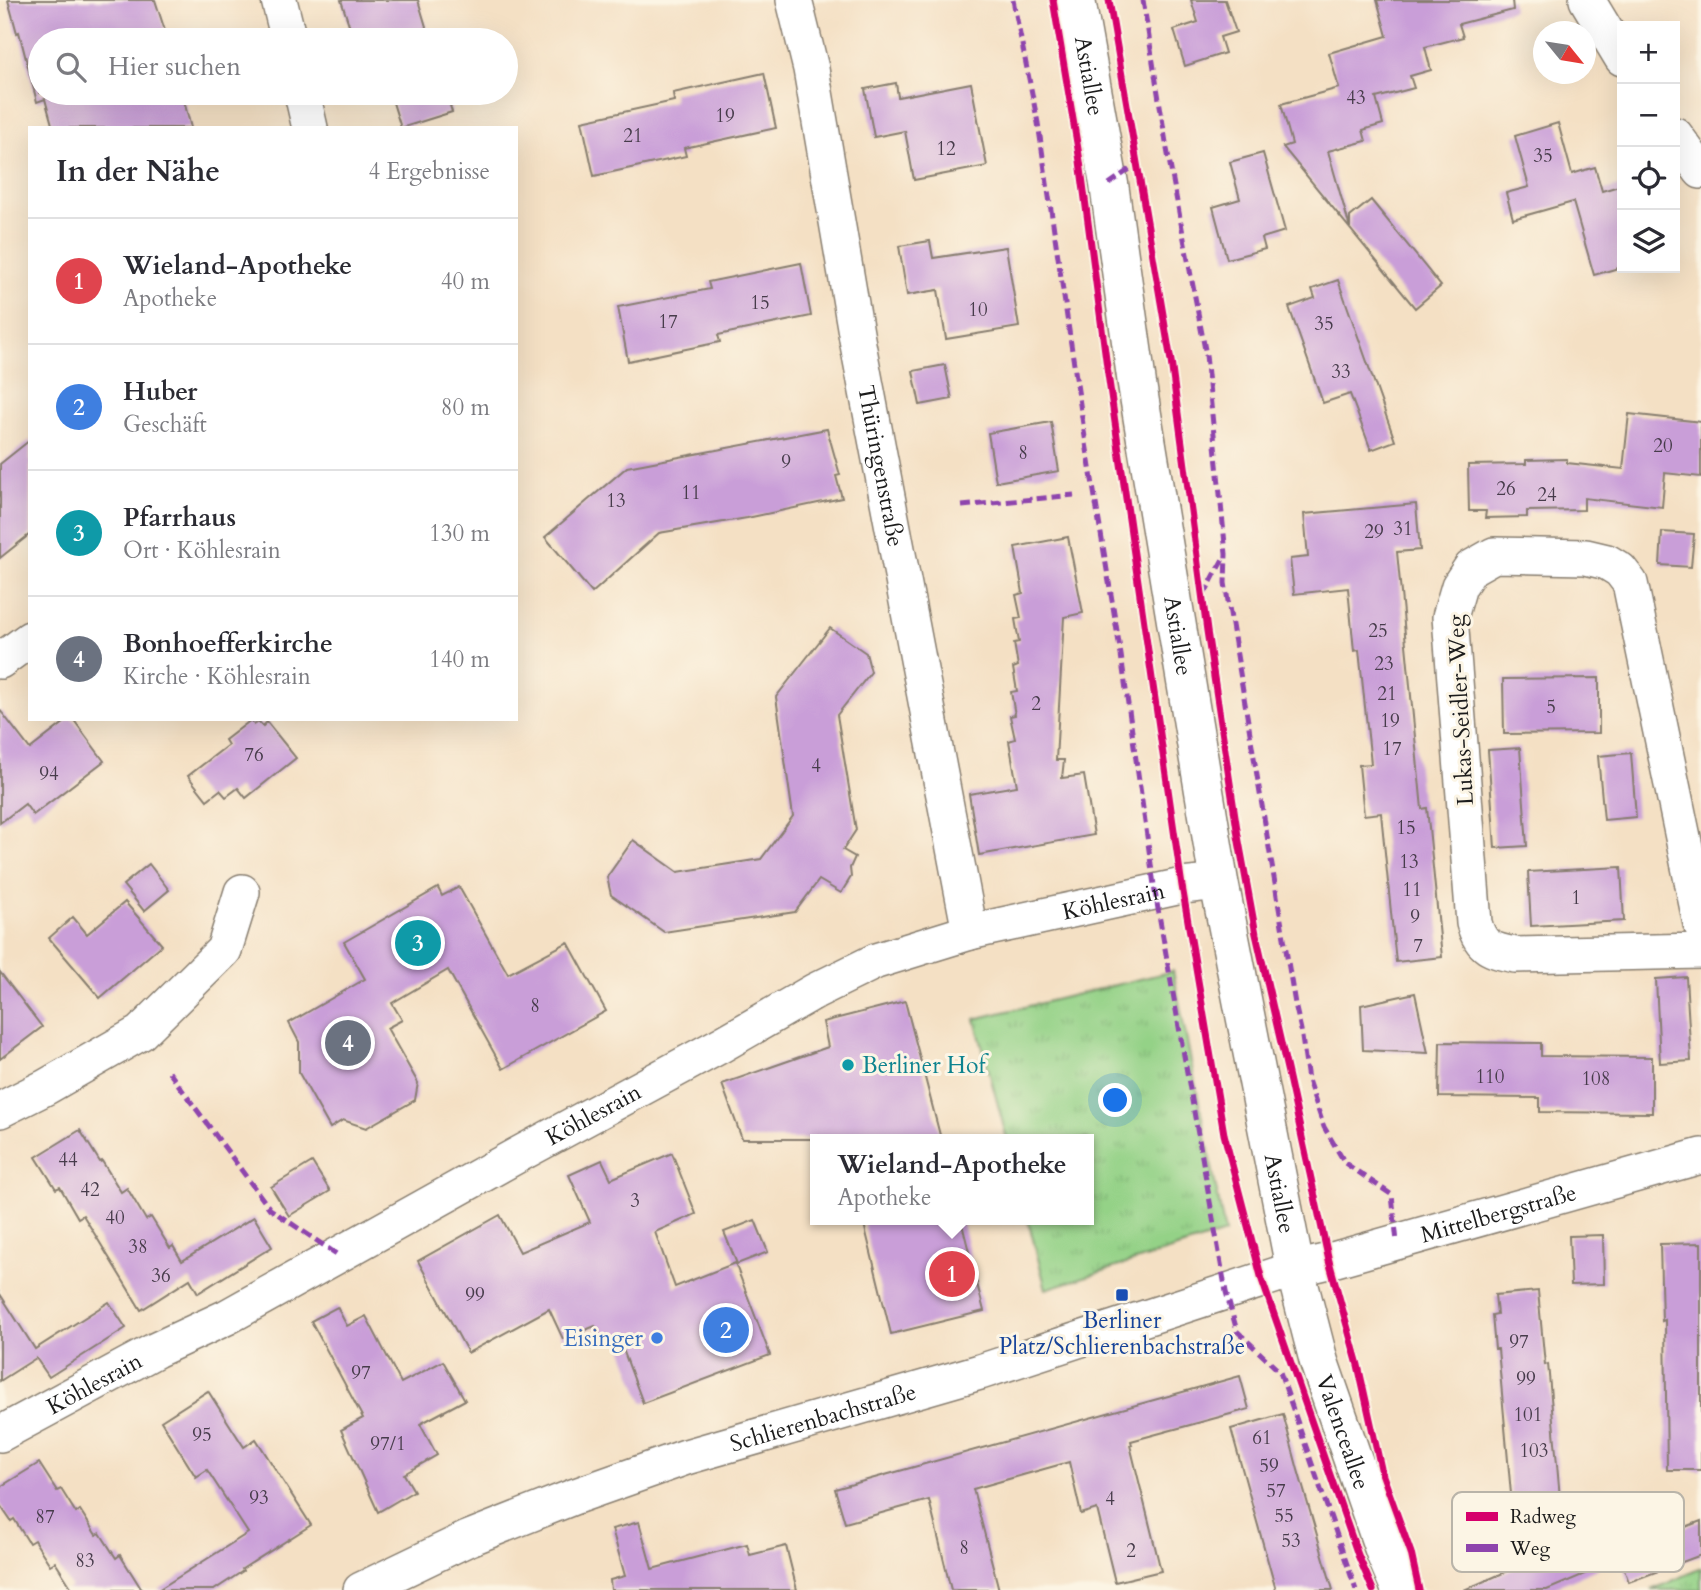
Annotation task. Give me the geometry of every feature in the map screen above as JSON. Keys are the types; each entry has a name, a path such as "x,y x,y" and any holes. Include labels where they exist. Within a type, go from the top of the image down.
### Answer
{"street":[{"path":"279,0 286,28"},
{"name":"Thüringenstraße","path":"794,0 811,69 857,339 970,932"},
{"name":"Astiallee","path":"1076,0 1109,184 1137,384 1219,882 1295,1269"},
{"path":"1587,0 1617,50"},
{"path":"305,105 310,126"},
{"path":"1680,142 1701,171"},
{"name":"Lukas-Seidler-Weg","path":"1701,923 1630,583 1620,570 1607,562 1586,557 1494,555 1471,568 1459,586 1450,617 1474,923 1478,937 1491,950 1515,955 1701,951"},
{"path":"0,661 28,640"},
{"name":"Köhlesrain","path":"0,1434 156,1350 227,1317 816,991 876,961 970,932 1181,886 1219,882"},
{"path":"0,1110 140,1033 224,950 243,892"},
{"name":"Mittelbergstraße","path":"1295,1269 1329,1262 1701,1156"},
{"name":"Schlierenbachstraße","path":"360,1590 467,1539 573,1497 686,1457 980,1372 1295,1269"},
{"name":"Valenceallee","path":"1295,1269 1319,1362 1386,1555 1401,1590"}],"green space":[{"path":"1173,971 1225,1233 1046,1289 1029,1225 1094,1225 1094,1134 1006,1134 975,1019"},
{"path":"1701,1568 1701,1590 1652,1590"}],"building":[{"path":"8,0 155,0 164,28 28,28 28,67 19,32 17,33"},
{"path":"341,0 418,0 426,28 350,28"},
{"path":"1191,0 1225,0 1236,32 1220,37 1225,53 1185,66 1174,30 1198,22"},
{"path":"1377,0 1512,0 1513,10 1459,24 1463,37 1425,47 1431,70 1410,76 1414,88 1376,98 1383,124 1363,130 1366,141 1328,151 1350,228 1350,217 1371,200 1441,286 1415,308 1283,147 1292,144 1281,104 1339,88 1329,53 1387,36"},
{"path":"764,73 776,128 684,148 686,156 594,176 582,121 674,101 673,93"},
{"path":"896,83 898,97 971,83 987,166 914,180 905,131 874,137 865,89"},
{"path":"47,105 185,105 190,126 52,126"},
{"path":"394,105 450,105 452,112 400,126"},
{"path":"1558,123 1572,174 1595,167 1602,191 1617,186 1617,268 1594,275 1573,202 1513,219 1506,193 1529,187 1515,136"},
{"path":"1263,153 1285,231 1262,238 1265,249 1227,259 1213,207 1240,199 1230,162"},
{"path":"930,241 933,258 1006,247 1019,327 946,339 938,290 907,295 899,246"},
{"path":"801,263 811,316 718,335 720,342 628,361 618,307 710,289 708,282"},
{"path":"1338,280 1395,441 1371,450 1350,394 1323,403 1289,307 1315,298 1312,289"},
{"path":"945,365 952,399 920,405 913,371"},
{"path":"1629,414 1701,422 1701,477 1665,473 1662,507 1584,498 1584,510 1527,511 1527,517 1485,518 1486,511 1469,511 1468,465 1526,464 1526,460 1567,459 1567,463 1623,469"},
{"path":"1051,422 1059,471 996,482 988,433"},
{"path":"827,429 840,475 836,476 842,498 659,533 592,593 545,537 627,467"},
{"path":"28,442 28,536 0,558 0,464"},
{"path":"1416,504 1420,550 1397,552 1422,809 1427,808 1442,957 1396,962 1381,813 1364,815 1359,765 1371,764 1359,650 1354,651 1348,588 1294,594 1290,559 1308,557 1304,514"},
{"path":"1662,532 1694,534 1691,567 1660,565"},
{"path":"1068,537 1083,613 1064,617 1056,760 1064,760 1062,778 1084,775 1094,835 979,855 969,794 1017,786 1009,741 1015,739 1010,716 1015,715 1011,692 1017,691 1013,668 1018,666 1014,643 1019,642 1015,619 1021,618 1016,595 1023,593 1015,547"},
{"path":"830,628 866,653 871,672 837,715 856,830 843,850 855,857 850,868 851,877 841,893 819,880 795,912 664,932 611,895 607,877 633,840 678,872 761,859 793,816 776,697"},
{"path":"1599,678 1599,733 1504,734 1503,679"},
{"path":"0,710 30,749 66,721 74,721 104,761 33,815 25,804 0,823"},
{"path":"250,721 254,725 259,722 263,726 267,722 296,758 246,798 238,788 226,797 220,790 207,800 188,776 228,745 225,740"},
{"path":"1520,748 1527,846 1495,848 1488,750"},
{"path":"1631,753 1636,817 1604,820 1598,756"},
{"path":"149,864 169,890 144,911 123,885"},
{"path":"1621,867 1624,921 1531,926 1528,872"},
{"path":"459,887 508,974 568,942 606,1011 503,1069 448,970 392,1003 402,1020 387,1028 418,1083 415,1100 366,1128 343,1120 330,1128 299,1073 299,1042 289,1023 365,979 344,942 438,888 442,896"},
{"path":"125,902 162,945 100,998 49,938 73,917 87,934"},
{"path":"0,972 42,1027 0,1059"},
{"path":"1686,977 1691,1061 1660,1063 1656,979"},
{"path":"1415,993 1428,1053 1363,1050 1361,1005"},
{"name":"Berliner Hof","path":"905,1001 940,1134 810,1134 810,1139 742,1139 722,1084 828,1047 823,1022"},
{"path":"1440,1042 1541,1043 1541,1056 1652,1057 1652,1113 1540,1112 1540,1098 1439,1097"},
{"path":"80,1130 121,1192 127,1188 146,1220 151,1217 170,1248 173,1246 182,1261 254,1217 272,1247 198,1293 190,1279 141,1310 83,1215 78,1218 60,1187 56,1189 36,1157"},
{"path":"672,1153 696,1214 655,1232 675,1287 735,1263 770,1355 643,1403 618,1336 603,1341 595,1326 563,1339 549,1309 468,1353 418,1261 500,1215 520,1252 590,1222 569,1175 602,1160 611,1179"},
{"path":"312,1162 330,1191 289,1216 271,1187"},
{"path":"755,1220 768,1252 737,1264 724,1232"},
{"path":"864,1225 962,1225 984,1311 891,1334"},
{"path":"1603,1235 1604,1284 1571,1285 1569,1236"},
{"path":"1701,1243 1701,1470 1667,1470 1665,1320 1662,1321 1660,1244"},
{"path":"1538,1291 1545,1365 1548,1364 1559,1492 1511,1492 1498,1349 1495,1349 1492,1315 1497,1314 1495,1295"},
{"path":"0,1294 35,1349 109,1302 126,1328 49,1377 36,1358 0,1381"},
{"path":"337,1307 347,1326 366,1316 401,1383 443,1361 465,1400 420,1424 437,1455 404,1474 414,1491 378,1512 341,1430 363,1418 311,1321"},
{"path":"1240,1376 1249,1409 1131,1441 1161,1571 1115,1582 1097,1509 1081,1514 1069,1462 973,1489 999,1590 951,1590 929,1500 845,1523 835,1489"},
{"path":"208,1391 244,1447 256,1439 311,1525 214,1590 158,1590 248,1533 207,1470 196,1477 161,1421"},
{"path":"1283,1414 1333,1590 1276,1590 1231,1429"},
{"path":"39,1463 57,1491 61,1489 76,1513 80,1510 96,1535 100,1533 116,1558 120,1555 142,1590 67,1590 71,1587 55,1562 50,1565 34,1540 29,1543 14,1519 11,1521 0,1505 0,1487"},
{"path":"1701,1521 1701,1555 1684,1561 1684,1528"},
{"path":"639,1522 652,1569 747,1544 750,1555 786,1546 797,1590 611,1590 610,1580 625,1576 612,1529"},
{"path":"1505,1572 1590,1572 1547,1590 1464,1590"},
{"path":"1625,1572 1656,1572 1629,1582"}],"marked path":[{"path":"1013,0 1038,123 1155,892 1226,1292 1237,1331 1280,1372 1356,1590"},
{"path":"1143,0 1167,149 1206,355 1226,554 1225,583 1308,1080 1324,1127 1345,1163 1392,1195 1397,1242"},
{"path":"1109,184 1137,164"},
{"path":"962,506 1074,495"},
{"path":"1204,595 1224,557"},
{"path":"169,1072 270,1209 338,1255"}],"cycle path":[{"path":"1053,0 1080,161 1182,886 1224,1134 1262,1280 1358,1555 1373,1590"},
{"path":"1109,0 1171,361 1207,631 1238,836 1256,934 1329,1261 1358,1365 1382,1473 1411,1553 1419,1590"}],"place":[{"name":"Pfarrhaus","path":"418,943"},
{"name":"Bonhoefferkirche","path":"348,1043"},
{"name":"Berliner Hof","path":"848,1065"},
{"name":"Wieland-Apotheke","path":"952,1274"},
{"name":"Berliner Platz/Schlierenbachstraße","path":"1122,1295"},
{"name":"Huber","path":"726,1330"},
{"name":"Eisinger","path":"657,1338"}]}
